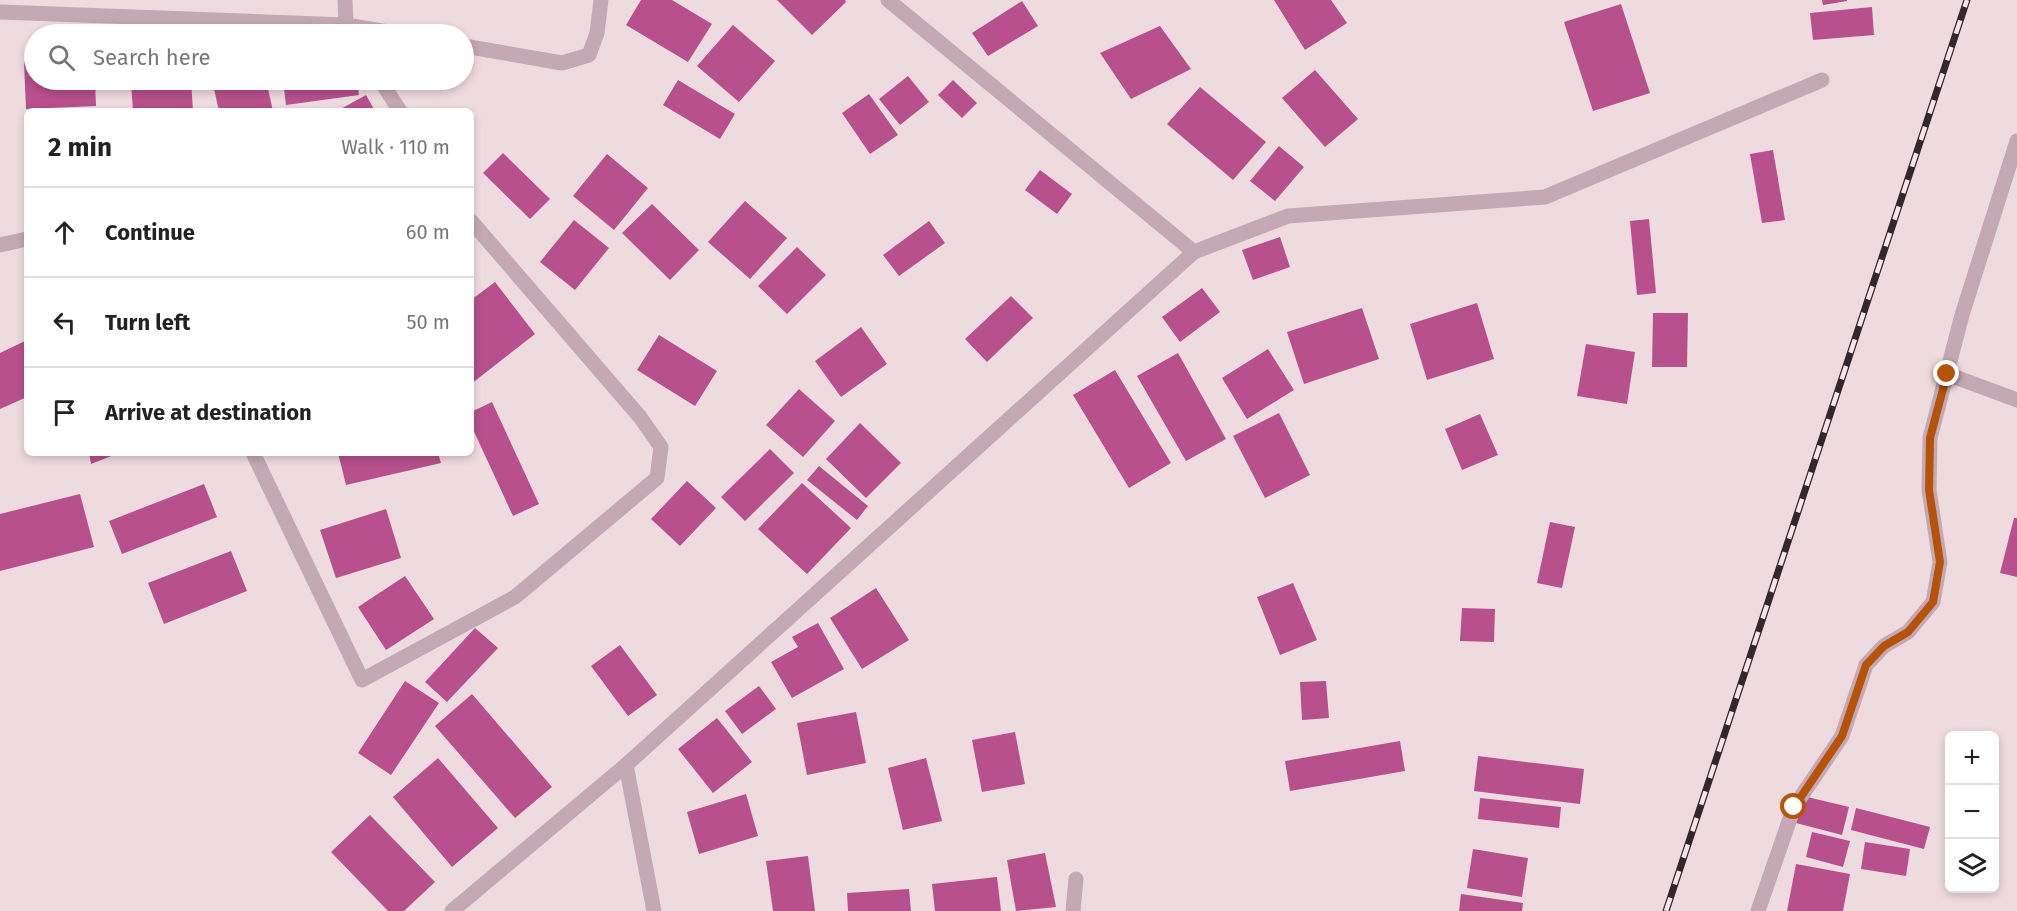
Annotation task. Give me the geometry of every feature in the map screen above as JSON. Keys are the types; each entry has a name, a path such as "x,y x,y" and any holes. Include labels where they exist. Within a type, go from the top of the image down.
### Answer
{"street":[{"path":"345,0 348,24"},
{"path":"474,48 562,63 589,55 597,33 601,0"},
{"path":"888,0 1194,252"},
{"path":"0,12 233,24"},
{"path":"452,911 626,765 1194,252 1288,216 1545,197 1822,80"},
{"path":"386,90 398,108"},
{"path":"1758,911 1794,807 1842,736 1866,665 1884,646 1908,632 1933,602 1940,562 1929,490 1930,438 1962,315 2017,141"},
{"path":"254,456 362,680 515,597 657,478 661,447 640,417 474,224"},
{"path":"0,245 24,240"},
{"path":"1947,374 2017,400"},
{"path":"626,765 654,911"},
{"path":"1073,911 1076,879"}],"building":[{"path":"641,0 672,0 712,24 688,62 626,25"},
{"path":"777,0 845,0 846,2 812,35"},
{"path":"1274,0 1331,0 1347,23 1305,50"},
{"path":"1822,0 1847,0 1847,1 1823,5"},
{"path":"1022,1 1038,26 988,56 972,33"},
{"path":"1621,4 1650,93 1593,111 1564,22"},
{"path":"1872,7 1874,35 1813,40 1810,13"},
{"path":"733,25 775,61 739,102 697,66"},
{"path":"1160,26 1191,69 1131,99 1100,53"},
{"path":"1315,70 1358,119 1325,147 1282,98"},
{"path":"908,76 929,102 900,125 879,99"},
{"path":"678,80 735,114 720,139 663,105"},
{"path":"953,80 977,103 962,118 938,95"},
{"path":"1200,87 1266,142 1233,180 1167,124"},
{"path":"25,90 95,90 96,106 26,108"},
{"path":"132,90 192,90 193,108 133,108"},
{"path":"214,90 268,90 272,108 218,108"},
{"path":"284,90 358,90 359,95 286,105"},
{"path":"869,94 898,135 870,154 842,113"},
{"path":"366,95 373,108 342,108"},
{"path":"1279,146 1304,167 1275,201 1250,181"},
{"path":"1773,150 1785,220 1762,223 1750,154"},
{"path":"503,153 550,199 530,219 483,173"},
{"path":"607,154 648,188 614,230 573,196"},
{"path":"1040,170 1072,194 1057,214 1025,190"},
{"path":"745,201 787,238 750,279 708,242"},
{"path":"652,204 699,250 670,280 622,233"},
{"path":"1649,219 1656,293 1637,295 1630,221"},
{"path":"574,220 609,248 575,290 540,262"},
{"path":"929,221 945,243 899,276 883,255"},
{"path":"1280,237 1290,267 1253,280 1242,250"},
{"path":"797,247 826,275 787,314 758,286"},
{"path":"495,282 535,334 474,382 474,298"},
{"path":"1202,288 1220,312 1180,342 1162,317"},
{"path":"1011,296 1033,318 987,362 965,339"},
{"path":"1477,303 1494,359 1427,380 1410,324"},
{"path":"1362,308 1379,359 1304,384 1287,332"},
{"path":"1653,313 1688,313 1687,367 1652,367"},
{"path":"861,327 887,364 841,397 815,361"},
{"path":"659,335 717,371 695,406 637,370"},
{"path":"24,341 24,398 0,409 0,353"},
{"path":"1586,344 1635,352 1627,404 1577,396"},
{"path":"1268,349 1294,390 1247,419 1222,378"},
{"path":"1178,353 1226,439 1186,461 1137,376"},
{"path":"1115,370 1171,463 1129,488 1073,395"},
{"path":"799,389 835,421 803,457 766,425"},
{"path":"492,402 539,504 513,516 474,432 474,411"},
{"path":"1279,413 1310,475 1265,498 1233,436"},
{"path":"1480,414 1498,455 1462,470 1445,429"},
{"path":"860,423 901,463 866,498 826,459"},
{"path":"770,449 794,473 745,521 721,497"},
{"path":"90,456 111,456 91,464"},
{"path":"339,456 439,456 441,463 346,485"},
{"path":"819,466 868,506 857,520 807,480"},
{"path":"687,481 716,508 680,546 651,519"},
{"path":"802,483 851,528 807,574 758,529"},
{"path":"204,484 217,517 122,554 109,521"},
{"path":"80,494 94,547 0,571 0,514"},
{"path":"386,509 401,558 336,578 320,530"},
{"path":"2014,518 2017,518 2017,577 2000,573"},
{"path":"1550,522 1575,527 1562,588 1537,583"},
{"path":"231,551 247,591 164,624 148,583"},
{"path":"405,576 434,619 386,650 358,607"},
{"path":"1293,583 1317,640 1280,655 1257,597"},
{"path":"876,588 909,640 862,669 830,618"},
{"path":"1462,608 1495,609 1494,642 1460,641"},
{"path":"818,623 844,669 792,698 771,662 798,647 792,637"},
{"path":"475,628 498,648 447,702 425,682"},
{"path":"620,645 657,695 628,716 591,666"},
{"path":"405,681 439,703 391,775 358,753"},
{"path":"1326,681 1329,718 1302,720 1300,682"},
{"path":"759,686 776,709 742,734 725,711"},
{"path":"472,694 552,787 515,818 435,726"},
{"path":"856,712 866,763 807,775 797,723"},
{"path":"717,718 752,762 713,793 678,749"},
{"path":"1015,732 1025,784 982,792 972,740"},
{"path":"1400,741 1405,771 1290,791 1285,761"},
{"path":"1478,756 1584,769 1580,804 1474,791"},
{"path":"438,758 498,828 452,867 393,797"},
{"path":"926,758 942,821 903,830 888,768"},
{"path":"746,794 758,836 699,854 687,812"},
{"path":"1803,796 1849,807 1842,835 1796,823"},
{"path":"1480,798 1561,807 1559,828 1478,819"},
{"path":"1856,808 1930,827 1924,849 1851,830"},
{"path":"370,815 435,882 404,911 388,911 331,852"},
{"path":"1812,832 1850,841 1843,867 1806,857"},
{"path":"1865,842 1910,849 1906,876 1861,869"},
{"path":"1473,849 1528,858 1522,897 1467,888"},
{"path":"1045,853 1056,907 1016,911 1007,860"},
{"path":"808,856 815,911 773,911 766,861"},
{"path":"1796,864 1850,874 1843,911 1787,911"},
{"path":"997,877 1001,911 935,911 932,884"},
{"path":"909,889 911,911 848,911 847,893"},
{"path":"1461,894 1523,903 1522,911 1459,911"}],"railway":[{"path":"1666,911 1967,0"}],"route":[{"path":"1794,807 1842,736 1866,665 1884,646 1908,632 1933,602 1940,562 1929,490 1930,438 1947,374"}]}
